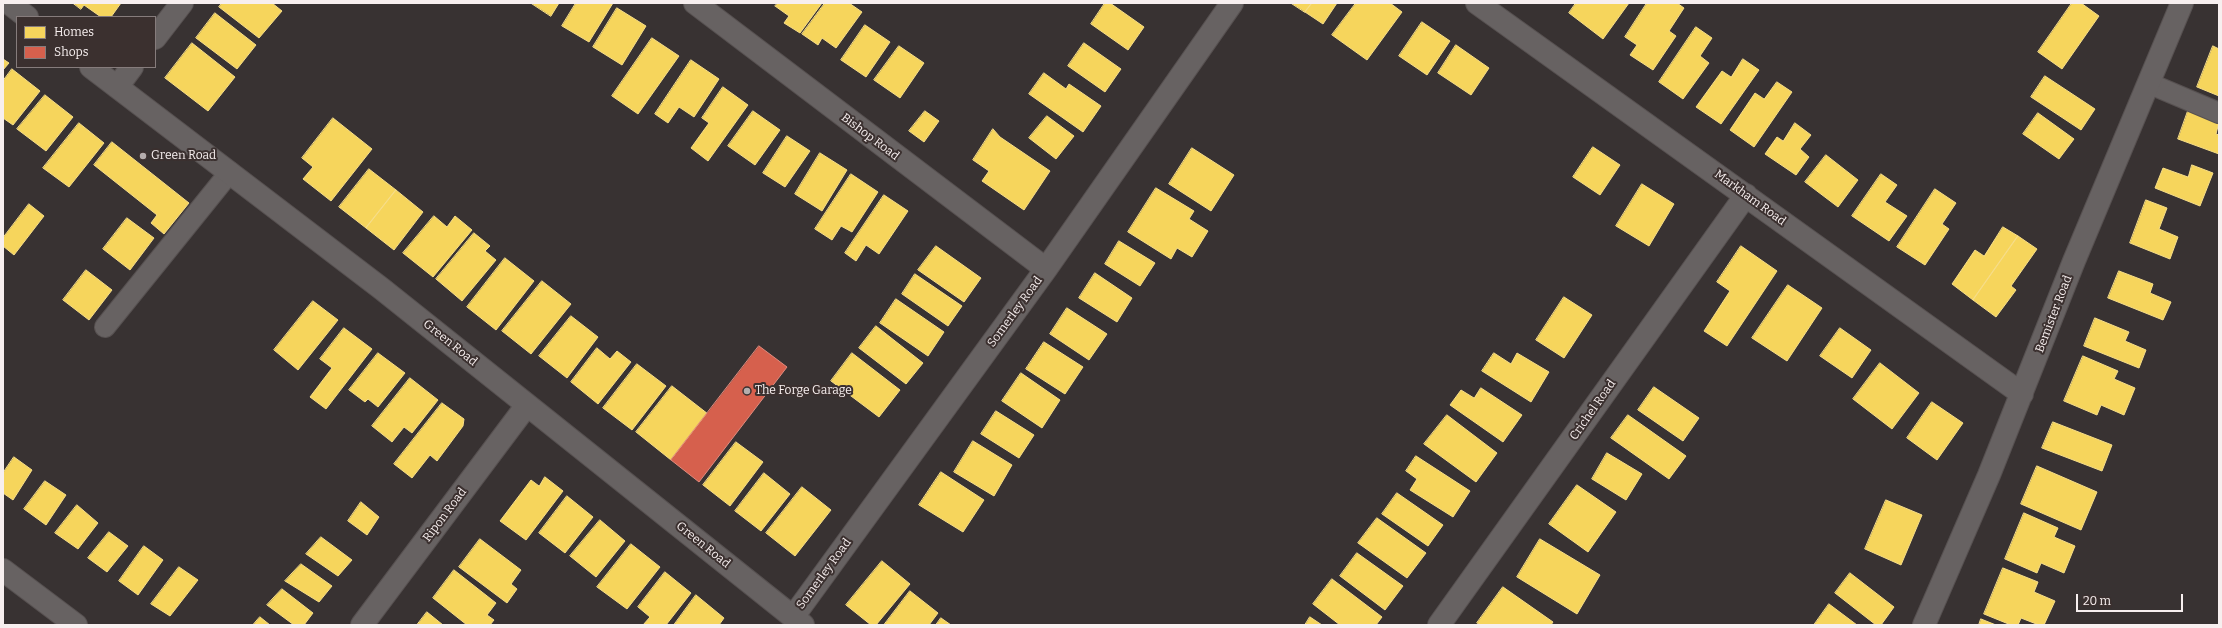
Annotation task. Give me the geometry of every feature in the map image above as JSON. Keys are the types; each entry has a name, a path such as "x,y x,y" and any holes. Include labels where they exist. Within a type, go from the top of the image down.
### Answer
{"street":[{"path":"9,3 26,16"},
{"path":"156,37 182,3"},
{"name":"Bishop Road","path":"695,3 1046,269"},
{"name":"Somerley Road","path":"798,621 1232,3"},
{"name":"Markham Road","path":"1477,3 2022,394"},
{"name":"Bemister Road","path":"1924,625 2022,394 2182,3"},
{"name":"Green Road","path":"92,68 382,289 798,621"},
{"path":"116,87 131,68"},
{"name":"Crichel Road","path":"1439,625 1746,195"},
{"name":"Ripon Road","path":"362,625 527,405"},
{"path":"3,570 76,625"}],"lane":[{"path":"2148,83 2219,113"},
{"path":"105,327 230,172"}],"building: Homes":[{"path":"73,3 121,3 112,16 100,16 84,5 81,9"},
{"path":"222,3 272,3 282,11 259,38 219,7"},
{"path":"531,3 559,3 551,16"},
{"path":"576,3 613,3 589,42 562,26"},
{"path":"778,3 822,3 800,33 784,23 789,16 775,6"},
{"path":"825,3 849,3 862,12 836,48 822,38 818,45 802,34"},
{"path":"1105,3 1110,3 1144,27 1128,50 1091,24"},
{"path":"1291,3 1312,3 1305,12"},
{"path":"1312,3 1337,3 1323,24 1305,12"},
{"path":"1356,3 1390,3 1402,12 1367,60 1332,35"},
{"path":"1576,3 1629,3 1603,39 1569,13"},
{"path":"1647,3 1677,3 1684,8 1669,31 1676,36 1653,70 1630,55 1637,45 1625,37"},
{"path":"2072,3 2081,3 2099,16 2062,69 2038,52"},
{"path":"617,8 646,26 622,65 593,47"},
{"path":"215,13 256,45 237,69 196,38"},
{"path":"1422,22 1450,41 1427,75 1399,56"},
{"path":"865,25 890,42 866,77 841,60"},
{"path":"1696,27 1712,38 1700,56 1709,63 1683,99 1659,82"},
{"path":"652,38 679,56 638,114 612,96"},
{"path":"192,43 235,77 208,111 165,78"},
{"path":"1084,43 1121,69 1105,92 1068,66"},
{"path":"1456,45 1489,68 1471,95 1438,73"},
{"path":"899,46 924,63 900,98 874,80"},
{"path":"2213,46 2219,49 2219,96 2197,87"},
{"path":"3,59 9,63 3,70"},
{"path":"1743,59 1759,70 1721,124 1696,107 1722,71 1731,77"},
{"path":"691,60 719,79 694,117 679,107 668,123 655,114"},
{"path":"12,69 40,91 13,125 3,118 3,81"},
{"path":"1044,73 1066,89 1069,84 1101,106 1083,132 1029,94"},
{"path":"2045,76 2095,109 2081,130 2031,97"},
{"path":"1777,82 1792,92 1754,147 1730,130 1755,93 1764,99"},
{"path":"723,87 748,105 708,161 691,148 709,123 702,118"},
{"path":"45,95 73,117 46,151 17,129"},
{"path":"753,111 780,130 755,165 728,146"},
{"path":"925,111 939,121 924,142 909,131"},
{"path":"2188,111 2219,122 2216,134 2219,135 2219,154 2178,139"},
{"path":"2038,113 2074,139 2059,159 2023,134"},
{"path":"1047,116 1074,136 1056,159 1029,138"},
{"path":"333,118 372,149 331,201 303,179 313,167 302,158"},
{"path":"79,123 104,143 69,187 43,168"},
{"path":"1795,123 1811,135 1800,149 1809,157 1796,175 1765,154 1777,137 1783,141"},
{"path":"993,129 1000,137 1050,171 1024,210 982,181 989,171 973,160"},
{"path":"787,136 810,151 785,187 763,173"},
{"path":"112,142 189,203 164,234 151,223 157,215 94,165"},
{"path":"1593,147 1620,165 1600,195 1573,177"},
{"path":"1192,148 1234,175 1211,211 1169,184"},
{"path":"820,153 847,170 822,211 795,194"},
{"path":"1826,155 1858,180 1838,207 1805,182"},
{"path":"2192,165 2213,173 2200,206 2155,188 2163,168 2188,177"},
{"path":"369,169 396,190 366,228 339,207"},
{"path":"851,174 878,192 852,232 841,226 832,240 815,229"},
{"path":"1881,174 1897,185 1885,202 1907,216 1889,241 1852,216"},
{"path":"1642,184 1674,204 1649,246 1616,226"},
{"path":"1156,188 1194,211 1189,219 1208,231 1192,257 1177,248 1171,259 1128,232"},
{"path":"1935,189 1956,203 1942,224 1949,229 1925,265 1897,247"},
{"path":"396,190 423,212 394,250 366,228"},
{"path":"884,195 908,211 879,254 866,245 856,261 845,253"},
{"path":"2146,200 2167,208 2159,229 2178,237 2170,259 2130,243"},
{"path":"29,204 44,216 14,255 3,246 3,238"},
{"path":"434,216 447,227 455,216 472,230 433,277 403,253"},
{"path":"127,218 154,238 130,270 103,249"},
{"path":"2003,227 2018,236 1973,300 1952,284 1975,250 1984,256"},
{"path":"474,233 490,246 485,251 496,260 462,301 436,279"},
{"path":"2018,236 2037,249 2011,286 2016,290 1996,317 1973,300"},
{"path":"1119,241 1155,263 1140,286 1105,264"},
{"path":"936,246 981,278 964,302 918,270"},
{"path":"1741,246 1777,271 1727,346 1704,331 1730,291 1717,282"},
{"path":"505,258 534,281 496,330 467,307"},
{"path":"86,270 112,290 89,320 63,300"},
{"path":"2119,271 2153,284 2150,293 2171,302 2163,320 2108,298"},
{"path":"1095,273 1132,298 1117,322 1079,298"},
{"path":"915,274 962,306 948,326 902,294"},
{"path":"542,281 571,304 531,354 502,331"},
{"path":"1788,285 1822,308 1787,361 1752,338"},
{"path":"1564,297 1592,315 1564,358 1536,340"},
{"path":"896,299 944,332 928,356 880,323"},
{"path":"313,301 338,320 298,370 274,350"},
{"path":"1067,308 1107,334 1089,360 1050,334"},
{"path":"571,316 598,337 567,378 539,356"},
{"path":"2095,318 2129,332 2125,341 2146,350 2139,368 2084,346"},
{"path":"876,326 923,363 906,384 859,348"},
{"path":"344,328 372,349 326,409 310,397 332,368 320,359"},
{"path":"1840,328 1871,350 1852,378 1820,356"},
{"path":"1044,342 1083,367 1065,394 1026,369"},
{"path":"597,348 610,359 617,351 631,362 598,404 571,382"},
{"path":"378,353 405,373 378,407 368,399 365,402 349,390"},
{"path":"852,353 900,390 879,417 831,381"},
{"path":"1494,353 1511,364 1517,353 1549,372 1531,402 1482,371"},
{"path":"2083,356 2118,371 2114,379 2135,388 2124,415 2101,405 2097,415 2064,401"},
{"path":"1880,363 1919,393 1892,429 1853,399"},
{"path":"637,364 666,386 632,430 603,408"},
{"path":"1021,373 1060,400 1042,428 1002,401"},
{"path":"410,378 438,400 412,433 404,427 392,442 372,426"},
{"path":"672,386 708,414 671,460 636,432"},
{"path":"1654,387 1699,418 1683,441 1638,410"},
{"path":"1481,388 1522,415 1503,442 1450,405 1461,390 1474,398"},
{"path":"1932,402 1963,423 1937,460 1907,438"},
{"path":"442,403 464,419 463,426 437,461 430,455 412,478 394,464"},
{"path":"996,411 1034,435 1019,458 981,434"},
{"path":"1447,415 1497,453 1476,482 1424,444"},
{"path":"1628,415 1686,456 1669,479 1611,438"},
{"path":"2053,422 2112,445 2102,471 2042,448"},
{"path":"973,441 1012,465 994,496 954,472"},
{"path":"736,442 763,462 730,506 703,485"},
{"path":"1607,453 1642,474 1626,500 1592,479"},
{"path":"1416,456 1470,491 1453,517 1410,490 1417,479 1406,471"},
{"path":"14,457 32,470 13,500 3,493 3,473"},
{"path":"2037,466 2097,492 2081,530 2021,504"},
{"path":"941,472 984,500 963,532 919,505"},
{"path":"764,473 790,494 761,531 735,511"},
{"path":"545,477 563,491 526,540 500,521 531,480 539,486"},
{"path":"45,481 66,495 46,525 24,509"},
{"path":"1577,485 1616,512 1588,552 1549,524"},
{"path":"802,487 831,510 795,556 766,533"},
{"path":"1397,493 1443,525 1428,546 1382,514"},
{"path":"567,496 593,517 565,553 539,533"},
{"path":"1886,500 1922,515 1901,565 1865,549"},
{"path":"361,502 379,517 367,535 348,521"},
{"path":"77,505 98,523 78,549 55,533"},
{"path":"2024,513 2058,528 2054,537 2075,546 2064,573 2041,563 2037,573 2005,559"},
{"path":"1377,518 1426,553 1407,578 1358,543"},
{"path":"600,520 625,541 596,577 570,556"},
{"path":"109,532 128,546 107,572 88,558"},
{"path":"321,537 352,560 338,576 306,554"},
{"path":"480,539 521,570 511,584 517,589 507,603 459,567"},
{"path":"1540,539 1600,575 1577,614 1517,577"},
{"path":"631,544 660,567 627,609 597,587"},
{"path":"144,546 163,560 138,595 119,581"},
{"path":"1357,553 1403,586 1385,610 1340,576"},
{"path":"882,561 910,584 876,625 871,625 846,605"},
{"path":"301,564 332,586 319,602 285,581"},
{"path":"179,567 198,580 170,616 151,604"},
{"path":"2003,568 2038,582 2034,592 2055,601 2044,625 2039,625 2021,618 2018,625 2011,625 1984,614"},
{"path":"454,570 496,603 487,615 494,620 490,625 467,625 433,598"},
{"path":"665,572 691,593 666,625 643,625 650,617 638,607"},
{"path":"1850,573 1894,607 1881,625 1876,625 1835,593"},
{"path":"1332,579 1382,617 1376,625 1340,625 1313,604"},
{"path":"1503,587 1553,622 1551,625 1481,625 1477,623"},
{"path":"282,589 313,613 304,625 294,625 267,605"},
{"path":"910,591 938,613 929,625 884,625"},
{"path":"696,595 724,618 719,625 674,625"},
{"path":"1829,604 1857,625 1814,625"},
{"path":"427,612 443,625 417,625"},
{"path":"260,617 270,625 253,625"},
{"path":"1310,617 1322,625 1305,625"},
{"path":"941,618 951,625 936,625"},
{"path":"1981,619 1996,625 1979,625"}],"building: Shops":[{"name":"The Forge Garage","path":"759,346 787,367 699,482 671,460"}],"place":[{"name":"Green Road","path":"143,156"},
{"name":"The Forge Garage","path":"747,391"}]}
